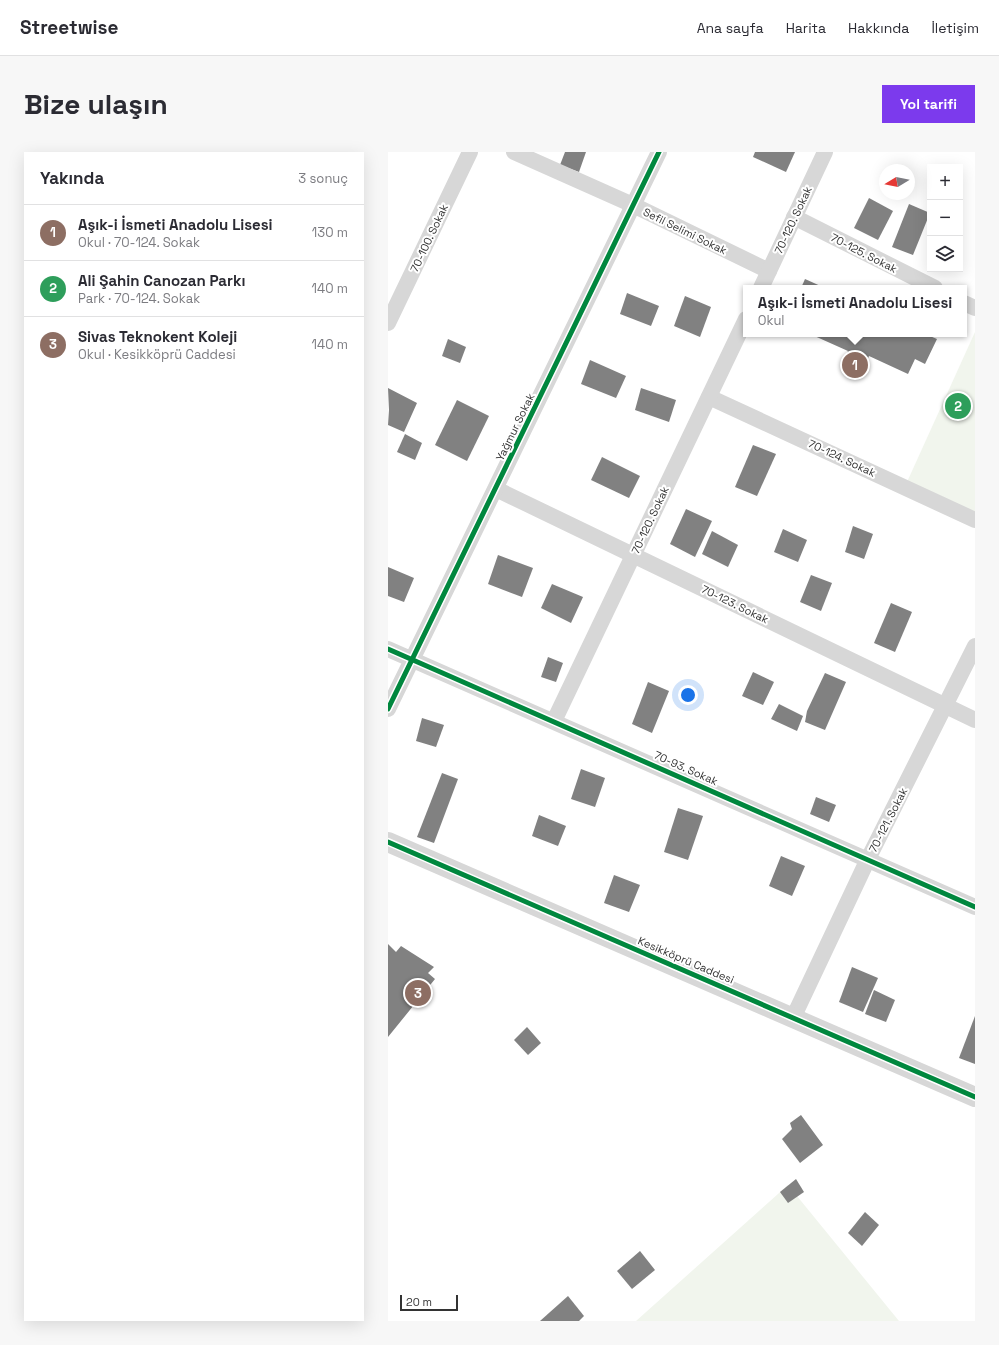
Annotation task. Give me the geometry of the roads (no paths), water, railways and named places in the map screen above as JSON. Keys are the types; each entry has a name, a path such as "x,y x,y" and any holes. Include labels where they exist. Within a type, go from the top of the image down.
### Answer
{"street":[{"name":"70-100. Sokak","path":"388,323 470,152"},
{"name":"Sefil Selimi Sokak","path":"514,152 633,205 769,271"},
{"name":"Yağmur Sokak","path":"388,709 659,152"},
{"name":"70-120. Sokak","path":"762,285 825,152"},
{"name":"70-125. Sokak","path":"794,217 928,285"},
{"name":"70-120. Sokak","path":"554,721 743,325"},
{"name":"70-124. Sokak","path":"709,397 975,520"},
{"name":"70-123. Sokak","path":"496,489 975,720"},
{"name":"70-121. Sokak","path":"793,1018 868,860 975,646"},
{"name":"70-93. Sokak","path":"388,649 975,906"},
{"name":"Kesikköprü Caddesi","path":"388,842 975,1097"}],"place":[{"name":"Aşık-i İsmeti Anadolu Lisesi","path":"855,365"},
{"name":"Ali Şahin Canozan Parkı","path":"958,406"},
{"name":"Sivas Teknokent Koleji","path":"418,993"}]}
